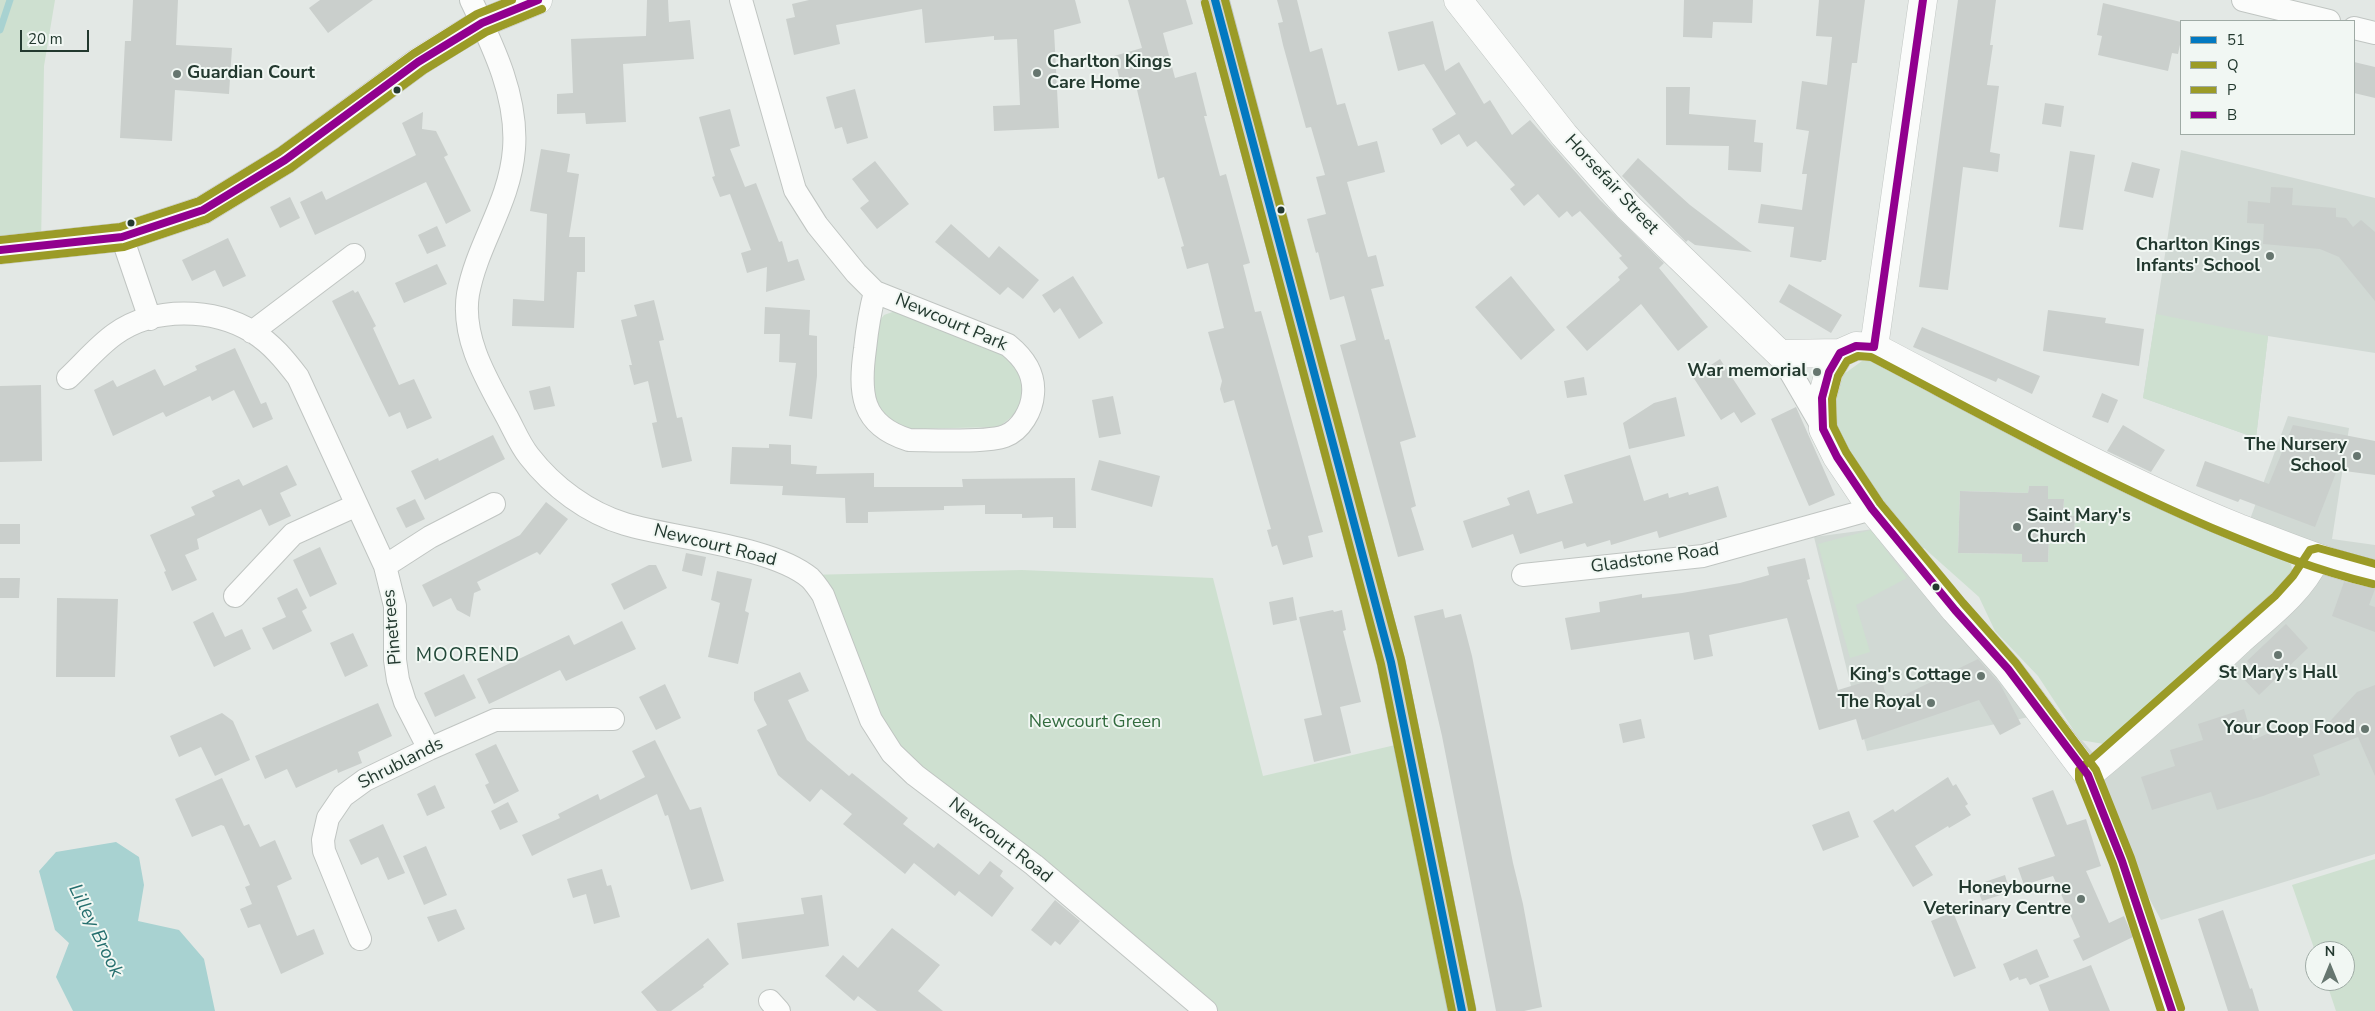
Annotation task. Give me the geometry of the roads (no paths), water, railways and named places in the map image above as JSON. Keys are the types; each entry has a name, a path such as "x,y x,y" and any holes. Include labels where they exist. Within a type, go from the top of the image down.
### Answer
{"main road":[{"path":"1215,0 1391,662 1462,1011"}],"street":[{"path":"2,249 122,237 203,210 285,160 418,62 477,11 538,0"},
{"name":"Newcourt Park","path":"741,0 795,190 817,225 856,273 876,292 1008,345 1018,353 1032,375 1034,388 1033,401 1023,422 1004,437 908,440 896,436 879,423 866,406 861,385 869,318 876,292"},
{"name":"Horsefair Street","path":"1458,0 1564,135 1628,206 1780,354 1824,429 1837,458 1872,509 1955,610 2008,669 2088,775 2122,861 2172,1011"},
{"path":"1874,347 1923,0"},
{"path":"2243,0 2325,20"},
{"name":"Newcourt Road","path":"477,11 496,54 512,106 514,147 506,191 468,294 469,329 481,368 527,454 539,469 567,494 605,517 625,524 752,553 786,564 810,578 823,595 872,720 892,753 915,775 1034,865 1197,1009"},
{"path":"2355,28 2375,33"},
{"path":"122,237 150,319"},
{"path":"252,332 354,255"},
{"name":"Pinetrees","path":"68,378 115,334 150,319 188,314 207,316 225,320 252,332 270,344 298,378 385,566 395,606 398,680 405,702 429,749"},
{"path":"1780,354 1840,353 1856,346 1874,347 2104,468 2182,504 2316,558 2375,574"},
{"name":"Horsefair Street","path":"1824,429 1822,398 1829,372 1840,353"},
{"path":"385,566 430,538 494,504"},
{"path":"235,596 293,534 357,505"},
{"name":"Gladstone Road","path":"1523,575 1703,556 1872,509"},
{"path":"2088,775 2160,715 2269,614 2307,577 2316,558"},
{"name":"Shrublands","path":"360,939 326,863 323,840 328,818 343,796 381,772 495,720 613,719"}],"water":[{"path":"116,842 139,857 144,885 138,921 179,930 204,959 215,1011 73,1011 56,977 69,943 55,930 39,871 56,852"}],"waterway":[{"name":"Lilley Brook","path":"0,30 10,0"}],"place":[{"name":"Charlton Kings Care Home","path":"1037,73"},
{"name":"Guardian Court","path":"177,74"},
{"name":"Charlton Kings Infants' School","path":"2270,256"},
{"name":"War memorial","path":"1817,372"},
{"name":"The Nursery School","path":"2357,456"},
{"name":"Saint Mary's Church","path":"2017,527"},
{"name":"St Mary's Hall","path":"2278,655"},
{"name":"King's Cottage","path":"1981,676"},
{"name":"The Royal","path":"1931,703"},
{"name":"Your Coop Food","path":"2365,729"},
{"name":"Honeybourne Veterinary Centre","path":"2081,899"}],"district":[{"name":"MOOREND","path":"468,656"}],"park label":[{"name":"Newcourt Green","path":"1095,723"}]}
